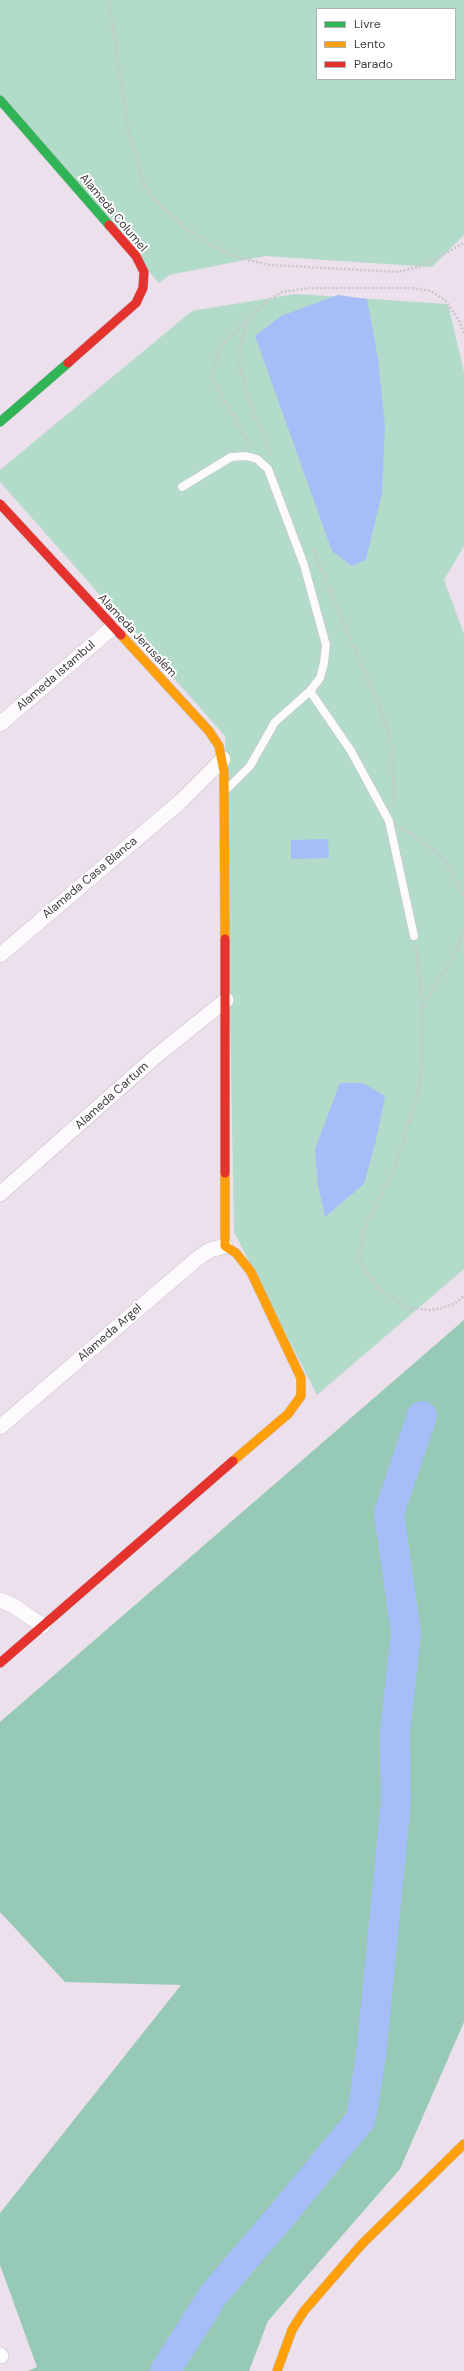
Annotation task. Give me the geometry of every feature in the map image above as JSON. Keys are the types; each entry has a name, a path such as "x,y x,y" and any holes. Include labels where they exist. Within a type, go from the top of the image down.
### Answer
{"street":[{"name":"Alameda Columel","path":"0,100 136,256 144,272 143,288 136,303 0,422"},
{"name":"Alameda Jerusalém","path":"0,504 112,628 209,731 219,746 223,759 226,1000 225,1246"},
{"name":"Alameda Istambul","path":"0,724 112,628"},
{"name":"Alameda Casa Blanca","path":"0,955 180,802 223,759"},
{"name":"Alameda Cartum","path":"0,1194 155,1057 226,1000"},
{"name":"Alameda Argel","path":"0,1427 198,1258 210,1250 225,1246"},
{"path":"0,1663 288,1414 301,1396 301,1378 295,1363 251,1272 236,1253 225,1246"},
{"path":"0,1600 14,1606 43,1626"},
{"path":"277,2371 292,2330 304,2310 362,2244 429,2180 464,2144"}],"lane":[{"path":"182,487 232,457 246,456 257,459 268,469 304,565 326,646 320,678 310,691 275,722 250,766 224,795"},
{"path":"310,691 351,751 389,821 414,936"}],"path":[{"path":"109,0 129,135 145,186 166,211 208,243 235,257 270,266 398,272 422,266 464,243"},
{"path":"257,459 212,378 218,352 228,338 263,304 282,292 309,288 413,288 431,291 446,301 460,322 464,333"},
{"path":"248,320 240,348 239,366 256,420 271,455"},
{"path":"311,546 384,719 392,749 395,786 394,805 389,821 412,834 434,851 451,869 464,898"},
{"path":"422,1007 455,954 464,930"},
{"path":"414,936 422,1007 422,1064 418,1092 394,1170 364,1229 360,1252 361,1264 379,1289 408,1308 430,1310 443,1308 455,1303 464,1296"}],"green space":[{"path":"0,0 464,0 464,235 432,267 265,256 169,275 159,283 0,98"},
{"path":"295,294 448,304 464,372 464,546 444,580 464,634 464,1269 317,1395 234,1232 225,736 0,482 0,470 192,311"},
{"path":"464,1320 464,2022 400,2169 268,2321 249,2371 28,2371 37,2367 0,2265 0,2213 181,1985 65,1982 0,1912 0,1722"}],"water":[{"path":"338,295 367,299 378,359 385,426 382,493 366,560 352,566 332,551 255,336 281,316"},
{"path":"328,839 329,858 291,859 291,840"},
{"path":"340,1083 363,1083 385,1096 376,1140 364,1184 325,1217 318,1185 315,1149"}],"waterway":[{"path":"165,2371 214,2294 361,2119 371,2056 396,1801 395,1732 406,1633 389,1513 422,1416"}],"traffic: fast":[{"path":"0,100 109,225"},
{"path":"0,422 68,363"}],"traffic: slow":[{"path":"121,635 209,731 219,746 224,772 225,939"},
{"path":"225,1173 225,1246 236,1253 251,1272 301,1378 301,1396 288,1414 233,1461"},
{"path":"277,2371 292,2330 304,2311 362,2244 464,2144"}],"traffic: jam":[{"path":"68,363 136,303 143,288 144,272 136,256 109,225"},
{"path":"0,504 121,635"},
{"path":"225,939 225,1173"},
{"path":"0,1663 233,1461"}]}
